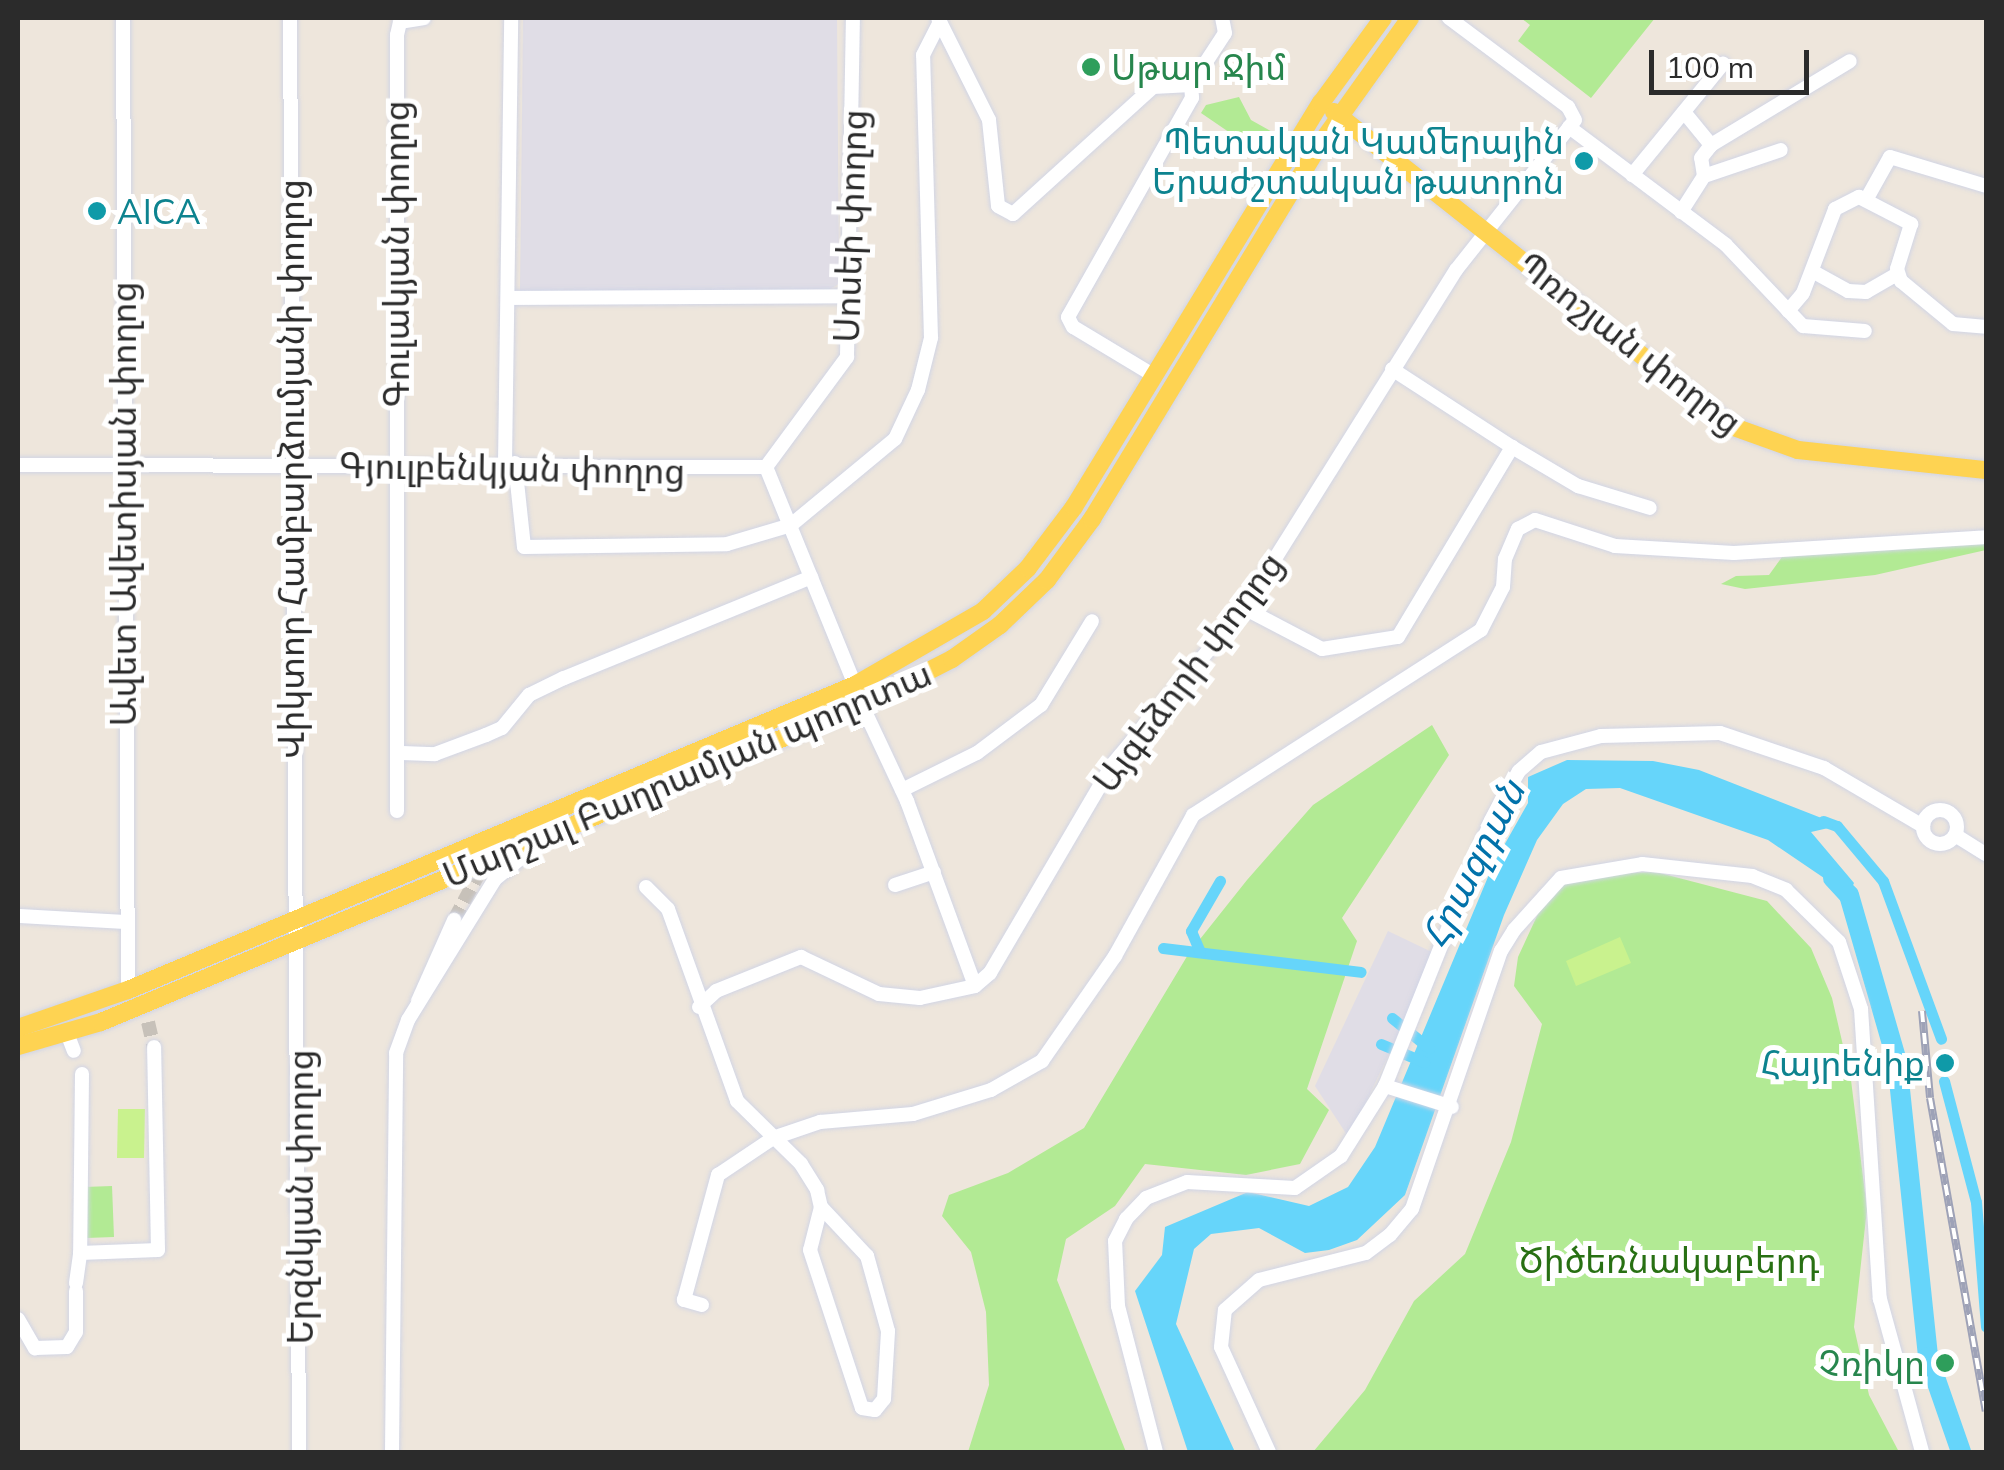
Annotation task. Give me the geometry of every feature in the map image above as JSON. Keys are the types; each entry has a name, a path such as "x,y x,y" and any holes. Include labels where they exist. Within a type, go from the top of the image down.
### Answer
{"main road":[{"name":"Մարշալ Բաղրամյան պողոտա","path":"18,1028 128,990 295,921 855,686 935,644 1028,568 1074,506 1321,103 1383,18"},
{"name":"Մարշալ Բաղրամյան պողոտա","path":"18,1046 70,1042 145,1014 299,941 862,704 952,658 1047,580 1092,519 1338,119 1410,18"},
{"name":"Պռոշյան փողոց","path":"1321,103 1730,426 1798,450 1986,470"},
{"name":"Պռոշյան փողոց","path":"1484,233 1733,436 1796,458 1986,478"}],"street":[{"name":"Ավետ Ավետիսյան փողոց","path":"123,18 122,465 128,990"},
{"name":"Վիկտոր Համբարձումյանի փողոց","path":"290,18 295,921 299,941"},
{"name":"Գուլակյան փողոց","path":"398,811 402,753 395,466 397,27 424,18"},
{"path":"512,18 510,463 524,547 740,544 787,526 854,480 895,439 918,390 931,305 923,55 938,19"},
{"name":"Սոսեի փողոց","path":"766,467 847,357 852,296 853,18"},
{"path":"1153,375 1073,327 1068,316 1192,98 1191,85 1224,33 1222,18"},
{"path":"1448,18 1632,175 1726,244 1808,328 1865,332"},
{"path":"938,19 989,120 998,206 1013,214 1153,87 1191,85"},
{"path":"1704,176 1701,158 1711,145 1850,61"},
{"path":"1632,175 1723,64"},
{"path":"1684,112 1711,145"},
{"name":"Այգեձորի փողոց","path":"974,986 990,973 1112,765 1244,608 1392,370 1484,233 1572,121"},
{"path":"1681,212 1704,176 1781,150"},
{"path":"1866,200 1890,157 1986,186"},
{"path":"1788,311 1812,270 1834,208 1852,197 1866,200 1911,224 1897,274 1866,292 1848,291 1812,270"},
{"path":"1897,274 1954,324 1986,326"},
{"path":"508,298 852,296"},
{"path":"1392,370 1578,486 1650,508"},
{"path":"1244,608 1322,649 1398,636 1512,446"},
{"name":"Գյուլբենկյան փողոց","path":"18,465 510,463 766,467"},
{"path":"766,467 855,686"},
{"path":"702,1306 684,1300 718,1175 773,1138 820,1122 914,1114 991,1090 1042,1061 1115,956 1193,815 1481,630 1499,598 1505,559 1518,529 1535,520 1615,546 1674,551 1986,537"},
{"path":"402,753 435,754 486,735 502,728 529,696 564,678 811,577"},
{"path":"902,790 976,753 1041,705 1092,622"},
{"path":"699,1007 716,991 801,957 879,994 920,998 974,986 902,790 862,704"},
{"path":"1156,1452 1118,1306 1115,1241 1126,1220 1146,1198 1187,1182 1295,1188 1341,1156 1389,1082 1503,797 1518,771 1563,742 1720,733 1770,745 1899,806 1938,844 1956,834"},
{"path":"525,831 629,780"},
{"path":"1899,806 1954,816 1956,834 1986,854"},
{"path":"1923,826 1936,810"},
{"path":"392,1452 394,1076 403,1031 502,870 586,821"},
{"path":"1269,1452 1221,1347 1225,1310 1259,1280 1366,1253 1390,1235 1412,1209 1501,951 1561,878 1606,866 1680,864 1752,876 1786,890 1839,942 1861,1009 1880,1299 1922,1452"},
{"path":"894,885 934,872"},
{"path":"646,887 668,909 699,1007 737,1101 801,1164 821,1207 867,1256 888,1332 884,1399 874,1410 862,1408 810,1250 821,1207"},
{"path":"18,916 127,922"},
{"path":"416,1008 426,971 454,920"},
{"name":"Երզնկյան փողոց","path":"299,941 299,1452"},
{"path":"80,1253 158,1250 154,1047"},
{"path":"18,1319 34,1348 67,1347 76,1332 82,1074"},
{"path":"1389,1082 1446,1105"}],"shaded area":[{"path":"523,18 837,18 839,284 824,292 520,292"},
{"path":"1388,931 1436,954 1349,1138 1315,1086"}],"green space":[{"path":"1521,18 1655,18 1591,98 1518,41 1530,25"},
{"path":"1239,97 1251,120 1274,133 1261,154 1201,113 1206,105"},
{"path":"1986,542 1986,550 1875,575 1745,589 1721,584 1736,576 1769,575 1782,557"},
{"path":"1432,725 1449,755 1342,918 1357,941 1307,1089 1329,1110 1300,1164 1246,1175 1145,1164 1115,1206 1066,1239 1057,1280 1126,1452 968,1452 989,1385 986,1312 971,1252 942,1216 949,1195 1008,1173 1084,1128 1189,953 1247,880 1313,805"},
{"name":"Ծիծեռնակաբերդ","path":"1656,872 1767,901 1811,948 1832,998 1851,1080 1867,1209 1854,1327 1869,1395 1899,1452 1313,1452 1365,1390 1414,1301 1465,1254 1511,1142 1542,1024 1514,986 1518,957 1549,890 1590,874"},
{"path":"1620,937 1631,963 1576,986 1566,961"},
{"path":"118,1109 145,1109 144,1158 117,1158"},
{"path":"112,1186 114,1237 86,1238 84,1187"}],"water":[{"path":"1567,760 1653,761 1699,770 1824,819 1837,826 1811,832 1854,883 1849,895 1768,840 1620,788 1586,789 1563,804 1537,840 1504,915 1405,1195 1357,1240 1329,1250 1305,1253 1259,1228 1211,1234 1194,1249 1176,1324 1235,1452 1188,1452 1135,1291 1162,1255 1165,1227 1248,1192 1309,1206 1348,1187 1375,1147 1493,865 1528,803 1528,777"}],"waterway":[{"path":"1823,821 1837,826 1883,881 1941,1039"},
{"name":"Հրազդան","path":"1833,878 1849,895 1897,1061 1928,1357 1961,1452"},
{"path":"1200,952 1191,931 1220,881"},
{"path":"1163,948 1361,972"},
{"path":"1392,1018 1429,1048"},
{"path":"1381,1044 1424,1062"},
{"path":"1944,1081 1976,1202 1986,1327"}],"tunnel":[{"path":"454,920 483,866 525,831"},
{"path":"148,1022 154,1047"}],"railway":[{"path":"1922,1011 1930,1098 1986,1411"}],"place":[{"name":"Սթար Ջիմ","path":"1091,67"},
{"name":"Պետական Կամերային Երաժշտական թատրոն","path":"1584,161"},
{"name":"AICA","path":"97,211"},
{"name":"Հայրենիք","path":"1945,1063"},
{"name":"Չռիկը","path":"1945,1363"}]}
